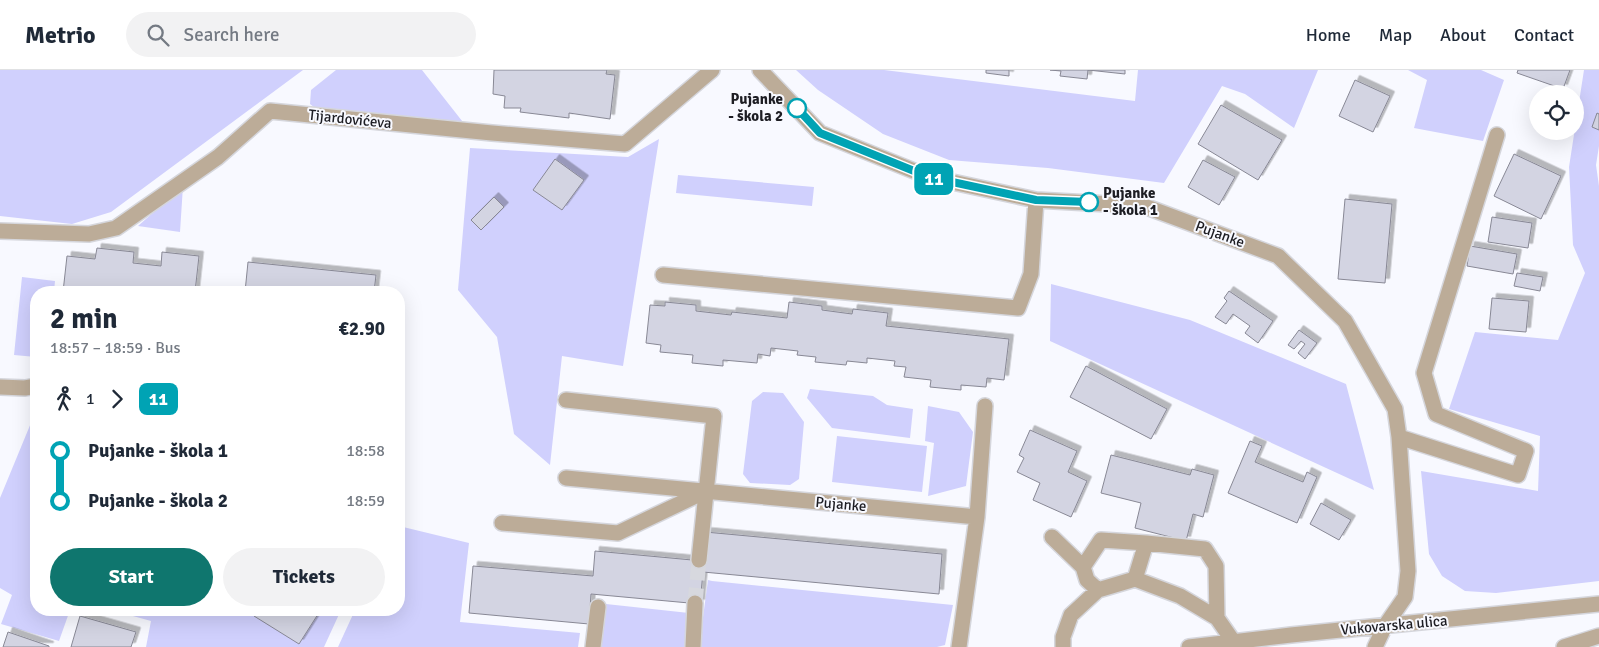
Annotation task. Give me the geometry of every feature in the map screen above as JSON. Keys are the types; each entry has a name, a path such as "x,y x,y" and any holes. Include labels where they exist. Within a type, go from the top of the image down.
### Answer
{"street":[{"name":"Tijardovićeva","path":"0,231 89,234 116,228 218,157 270,111 492,134 625,144 712,70"},
{"name":"Pujanke","path":"760,70 820,133 929,177 1036,200 1144,206 1278,256 1345,321 1395,409 1399,437 1408,571 1405,597 1385,626 1375,647"},
{"path":"1399,437 1518,475 1526,451 1436,414 1424,373 1497,135"},
{"path":"663,275 1018,308 1031,274 1036,200"},
{"path":"0,387 30,387"},
{"path":"566,400 714,416 699,560"},
{"path":"960,647 977,517 985,406"},
{"name":"Pujanke","path":"566,478 977,517"},
{"path":"502,522 618,533 706,492"},
{"path":"1052,537 1083,567 1087,580 1098,590"},
{"path":"1083,567 1101,540 1205,549 1216,566 1217,618"},
{"path":"1135,579 1146,543"},
{"path":"1063,647 1063,637 1071,615 1098,590 1135,579 1180,596 1217,618 1233,641"},
{"path":"693,647 695,604"},
{"name":"Vukovarska ulica","path":"1190,647 1599,604"},
{"path":"593,647 598,608"},
{"path":"1564,647 1599,636"}],"shaded area":[{"path":"0,70 303,70 111,212 72,224 0,216"},
{"path":"336,70 422,70 466,126 320,112 310,104 311,90"},
{"path":"796,70 884,70 1135,101 1138,70 1318,70 1294,128 1245,94 1222,86 1164,183 1048,168 949,160 883,134 818,90"},
{"path":"1408,70 1481,70 1504,80 1483,141 1414,128 1427,80"},
{"path":"1584,70 1599,70 1599,146 1596,165 1599,186 1599,581 1496,593 1465,591 1442,576 1429,554 1421,471 1538,491 1540,436 1449,409 1475,332 1558,340 1585,273 1573,245 1569,167 1573,140 1584,140 1584,85 1582,85"},
{"path":"659,139 623,366 562,356 550,465 514,434 497,337 458,290 470,148 628,157"},
{"path":"678,175 814,187 812,206 676,193"},
{"path":"183,186 180,232 138,226"},
{"path":"22,277 55,281 55,286 30,286 30,356 14,355"},
{"path":"1051,284 1190,320 1346,384 1374,490 1050,341"},
{"path":"810,389 873,396 887,405 913,409 910,438 832,428 807,398"},
{"path":"763,392 783,393 804,422 799,479 790,485 750,483 743,474 752,401"},
{"path":"928,406 959,412 973,432 966,486 928,496 934,443 925,441"},
{"path":"30,425 30,616 68,616 59,641 1,624 12,595 0,588 0,498"},
{"path":"837,436 927,446 922,492 832,482"},
{"path":"405,527 469,543 460,622 580,633 578,647 338,647 352,616 405,616"},
{"path":"708,580 953,605 945,645 937,647 699,647"},
{"path":"606,604 689,613 685,647 601,647"},
{"path":"133,616 338,616 324,647 146,647 151,621"}],"building":[{"path":"494,70 607,70 606,74 615,75 610,119 569,113 569,118 520,112 521,108 504,108 505,96 493,94"},
{"path":"986,70 1009,70 1009,76 986,73"},
{"path":"1050,70 1088,70 1087,79 1060,76 1061,71"},
{"path":"1088,70 1125,70 1125,74"},
{"path":"1518,70 1570,70 1564,85 1552,85 1517,73"},
{"path":"1355,80 1390,96 1373,132 1339,116"},
{"path":"1221,105 1282,140 1258,180 1198,144"},
{"path":"1597,113 1599,114 1599,130 1592,127"},
{"path":"1514,154 1561,176 1541,219 1494,196"},
{"path":"555,159 584,180 562,210 533,190"},
{"path":"1203,160 1235,177 1219,205 1188,187"},
{"path":"494,197 504,207 481,230 471,220"},
{"path":"1345,199 1392,204 1385,283 1338,279"},
{"path":"1492,217 1532,223 1528,248 1488,242"},
{"path":"1470,246 1517,254 1513,274 1467,266"},
{"path":"97,248 134,252 133,263 161,266 162,252 199,256 196,286 64,286 67,256 95,259"},
{"path":"248,262 376,275 375,286 246,286"},
{"path":"1517,273 1543,277 1540,291 1514,286"},
{"path":"1229,291 1273,321 1258,343 1245,333 1250,326 1233,314 1226,324 1215,317 1227,301 1224,298"},
{"path":"1492,298 1529,301 1526,332 1489,329"},
{"path":"665,302 696,305 696,311 731,315 732,312 787,318 789,302 822,306 822,310 852,314 853,309 888,313 886,326 1009,339 1004,380 987,378 986,387 961,385 961,390 930,387 931,380 904,377 906,367 894,366 895,361 867,358 867,363 847,361 846,365 815,362 816,357 797,355 798,351 771,348 770,356 758,354 757,363 723,360 723,366 692,363 693,355 660,352 661,345 646,343 650,305 665,306"},
{"path":"1299,330 1317,343 1305,359 1298,353 1305,344 1301,341 1294,349 1288,345"},
{"path":"1086,366 1167,409 1151,439 1070,397"},
{"path":"1030,430 1077,451 1068,472 1087,481 1071,517 1033,500 1040,483 1017,472 1024,458 1019,455"},
{"path":"1250,441 1262,446 1255,462 1303,482 1307,472 1317,477 1297,523 1228,493"},
{"path":"1111,455 1190,475 1192,469 1214,475 1203,517 1193,514 1186,541 1135,528 1141,503 1101,493"},
{"path":"1321,503 1351,520 1339,540 1310,524"},
{"path":"705,532 942,554 939,594 703,572 700,604 591,594 589,624 469,613 473,566 593,576 595,551 703,561"},
{"path":"80,616 136,632 131,647 71,647"},
{"path":"254,616 317,616 299,644"},
{"path":"8,632 49,646 49,647 3,647"}],"tunnel":[{"path":"695,603 699,560"}],"bus line":[{"name":"11","path":"797,108 820,133 929,177 1036,200 1089,202"}],"place":[{"name":"Pujanke - škola 2","path":"797,108"},
{"name":"Pujanke - škola 1","path":"1089,202"}]}
